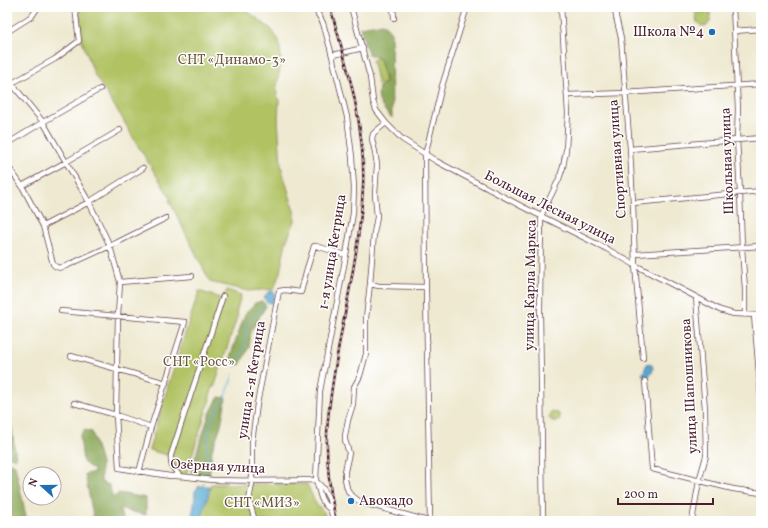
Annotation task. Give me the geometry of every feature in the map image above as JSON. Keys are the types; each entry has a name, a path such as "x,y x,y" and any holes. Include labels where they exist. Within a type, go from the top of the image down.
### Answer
{"street":[{"path":"7,32 32,16 38,7"},
{"path":"9,85 56,58 79,41 75,7"},
{"name":"1-я улица Кетрица","path":"314,7 323,23 333,55 347,117 354,188 346,255 320,391 316,480"},
{"name":"Большая Лесная улица","path":"351,7 363,48 376,110 382,119 402,139 425,155 607,249 720,310 734,314 761,315"},
{"path":"393,7 394,18"},
{"path":"386,123 373,134 372,140 377,165 375,194 377,217 366,318 366,354 360,376 354,387 353,404 345,436 349,453 345,471 345,479 349,493 360,502 429,521 425,155 442,86 467,7"},
{"name":"улица Карла Маркса","path":"543,521 540,327 541,216 559,179 563,167 567,131 568,95 561,7"},
{"name":"Спортивная улица","path":"615,7 621,38 630,149 635,265 643,358"},
{"name":"Школьная улица","path":"733,7 745,315"},
{"path":"734,31 761,29"},
{"path":"333,55 363,48"},
{"path":"7,76 9,85 42,122 89,202 110,246 120,282 116,415"},
{"path":"568,95 625,93 761,84"},
{"path":"7,144 100,89"},
{"path":"22,186 120,130"},
{"path":"630,149 761,138"},
{"path":"7,165 22,186 43,226 53,264 56,267 59,268 66,266 166,218"},
{"path":"43,226 89,202 143,168"},
{"path":"633,202 761,192"},
{"name":"улица 2-я Кетрица","path":"255,521 249,500 252,481 252,442 257,404 279,291 285,290 301,292 314,246 346,255"},
{"path":"635,254 761,246"},
{"path":"120,282 192,276"},
{"path":"370,284 379,286 426,287"},
{"path":"179,476 170,462 171,455 223,296"},
{"name":"улица Шапошникова","path":"692,521 699,481 706,456 705,409 696,296"},
{"path":"61,311 185,322 151,427 139,472"},
{"path":"754,315 761,397"},
{"path":"71,356 166,383"},
{"path":"645,381 652,469 733,489 761,493"},
{"path":"74,403 151,427"},
{"name":"Озёрная улица","path":"116,415 119,468 170,476 212,480 316,480"},
{"path":"316,480 326,493 333,521"}],"green space":[{"name":"СНТ «Динамо-3»","path":"79,7 242,7 271,29 279,40 281,62 276,91 279,101 278,119 281,166 295,214 295,221 286,242 280,272 274,289 248,291 210,282 169,200 171,199 95,76 82,41"},
{"path":"695,7 710,7 710,21 707,26 701,26 697,22"},
{"path":"383,23 391,32 392,118 383,108 378,97 379,87 386,83 380,59 368,54 360,27"},
{"path":"380,58 385,83 378,85 372,60"},
{"name":"СНТ «Росс»","path":"227,290 241,295 236,313 238,314 209,399 185,478 172,471 170,468 170,456 149,450 199,291 223,299"},
{"path":"262,301 266,306 251,331 249,347 240,365 230,362 231,354 245,314 255,303"},
{"path":"7,396 16,459 7,456"},
{"path":"219,397 226,398 221,425 212,450 209,476 192,473 191,470 209,415"},
{"path":"554,412 559,414 559,421 553,421 549,418 550,413"},
{"path":"84,430 92,432 101,464 101,482 109,485 113,498 119,493 146,498 146,515 119,509 124,521 94,521 85,474 96,472 83,462 80,436"},
{"path":"7,461 15,465 22,498 22,506 24,506 27,521 7,521"},
{"name":"СНТ «МИЗ»","path":"211,484 307,484 316,504 324,512 326,521 198,521"}],"water":[{"path":"268,292 274,292 275,295 273,302 269,303 264,298"},
{"path":"650,363 653,367 653,371 649,376 644,377 642,375 647,364"},
{"path":"199,486 209,486 210,489 201,521 185,521 191,518 194,506 195,491"}],"waterway":[{"path":"235,367 245,345 245,325 259,312 266,302"},
{"path":"205,477 208,459 207,439 211,420 227,393 233,374"},
{"path":"203,486 204,482"}],"railway":[{"path":"330,7 354,96 362,142 363,165 363,188 359,230 353,272 337,356 328,424 328,467 336,521"}],"place":[{"name":"Школа №4","path":"712,32"},
{"name":"Авокадо","path":"351,501"}]}
